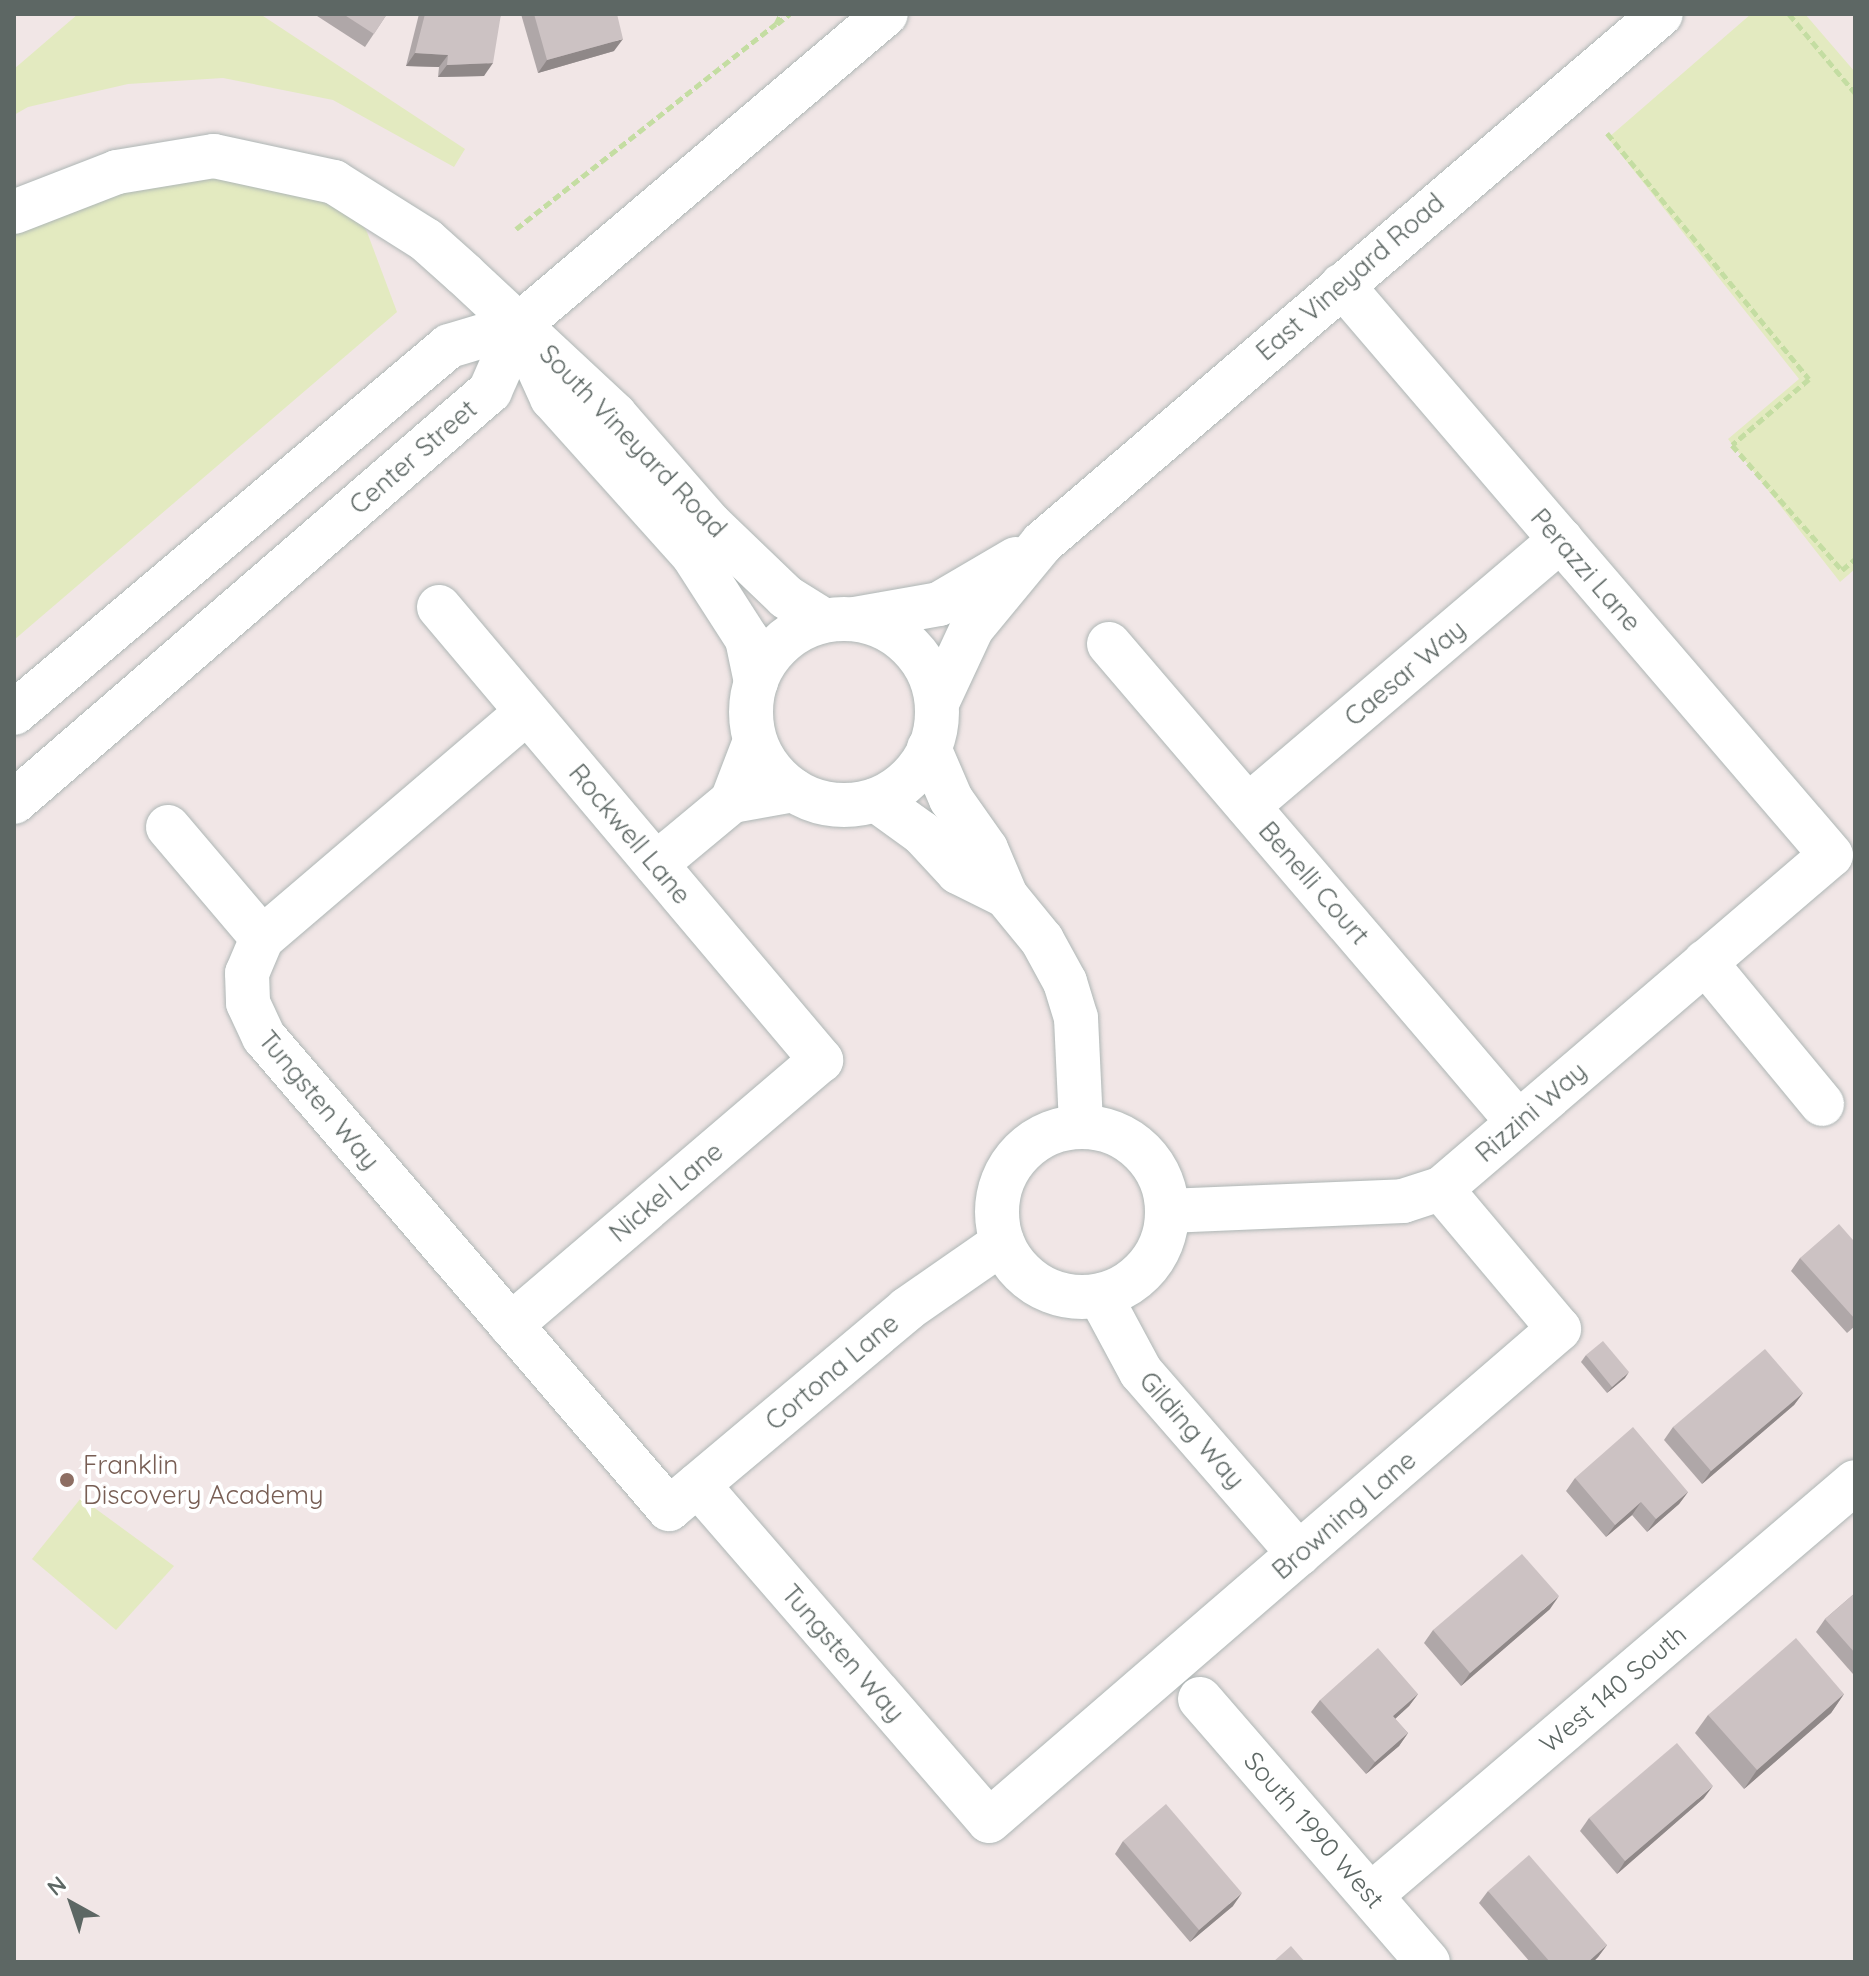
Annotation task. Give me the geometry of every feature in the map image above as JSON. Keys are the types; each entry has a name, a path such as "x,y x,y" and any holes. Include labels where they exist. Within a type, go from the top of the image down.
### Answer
{"street":[{"path":"14,713 449,346 519,325 886,14"},
{"name":"East Vineyard Road","path":"937,703 972,628 1042,543 1661,14"},
{"path":"14,212 117,172 214,156 334,182 426,240 519,325"},
{"name":"Perazzi Lane","path":"1342,285 1831,855"},
{"name":"South Vineyard Road","path":"519,325 615,415 721,534 786,597 839,620"},
{"name":"South Vineyard Road","path":"519,325 552,398 693,555 747,639 756,682"},
{"name":"Center Street","path":"14,802 490,391 519,325"},
{"name":"Caesar Way","path":"1248,806 1561,540"},
{"name":"East Vineyard Road","path":"839,620 939,604 1042,543"},
{"name":"Rockwell Lane","path":"439,607 821,1060"},
{"path":"839,620 886,627 911,646 929,672 937,703 929,748 901,786 876,800 846,805 816,801 793,790 769,768 755,741 751,712 756,682 770,654 794,633 839,620"},
{"name":"Benelli Court","path":"1109,644 1518,1122"},
{"path":"168,827 262,938 527,712"},
{"path":"656,864 732,801 755,741"},
{"path":"929,748 951,799 986,849 1006,896 1042,940 1065,982 1076,1018 1081,1125"},
{"path":"732,801 793,790"},
{"path":"876,800 922,833 958,872 1006,896"},
{"name":"Rizzini Way","path":"1167,1211 1403,1201 1441,1189 1831,855"},
{"name":"Tungsten Way","path":"262,938 247,988 254,1021 264,1037 511,1325 683,1497 989,1821"},
{"path":"1705,962 1822,1104"},
{"name":"Nickel Lane","path":"511,1325 821,1060"},
{"path":"1081,1125 1126,1139 1146,1155 1160,1176 1167,1211 1159,1251 1144,1272 1100,1296 1050,1292 1028,1279 1002,1243 996,1212 1012,1164 1030,1145 1081,1125"},
{"name":"Browning Lane","path":"989,1821 1559,1329 1441,1189"},
{"name":"Cortona Lane","path":"683,1497 907,1309 1002,1243"},
{"name":"Gilding Way","path":"1100,1296 1141,1372 1299,1554"},
{"name":"West 140 South","path":"1371,1895 1855,1482"},
{"name":"South 1990 West","path":"1200,1699 1428,1962"}],"path":[{"path":"776,24 781,14"},
{"path":"516,229 790,14"},
{"path":"1789,14 1855,93"},
{"path":"1607,133 1809,379 1732,445 1842,570 1855,559"}],"green space":[{"path":"78,14 260,14 465,149 454,167 333,100 223,78 128,84 28,107 14,115 14,69"},
{"path":"1751,14 1805,14 1855,72 1855,569 1840,582 1728,439 1799,379 1608,138"},
{"path":"117,172 334,182 367,232 397,312 14,640 14,212"},
{"path":"81,1498 174,1566 116,1630 32,1559"}],"building":[{"path":"343,14 387,14 374,34"},
{"path":"425,14 501,14 493,63 447,65 448,55 415,53"},
{"path":"534,14 617,14 623,39 547,60"},
{"path":"1839,1224 1853,1240 1855,1238 1855,1319 1800,1258"},
{"path":"1603,1341 1629,1372 1612,1387 1586,1355"},
{"path":"1765,1349 1803,1393 1711,1471 1673,1427"},
{"path":"1633,1427 1688,1492 1656,1519 1641,1502 1615,1525 1575,1478"},
{"path":"1522,1554 1559,1596 1470,1673 1433,1630"},
{"path":"1855,1593 1855,1653 1825,1619"},
{"path":"1796,1638 1844,1694 1757,1770 1708,1715"},
{"path":"1378,1648 1418,1694 1393,1716 1408,1733 1375,1762 1320,1700"},
{"path":"1677,1743 1713,1786 1625,1861 1589,1818"},
{"path":"1166,1804 1242,1893 1199,1930 1123,1841"},
{"path":"1529,1855 1607,1945 1588,1962 1550,1962 1488,1891"},
{"path":"1291,1946 1305,1962 1273,1962"}],"place":[{"name":"Franklin Discovery Academy","path":"67,1480"}]}
